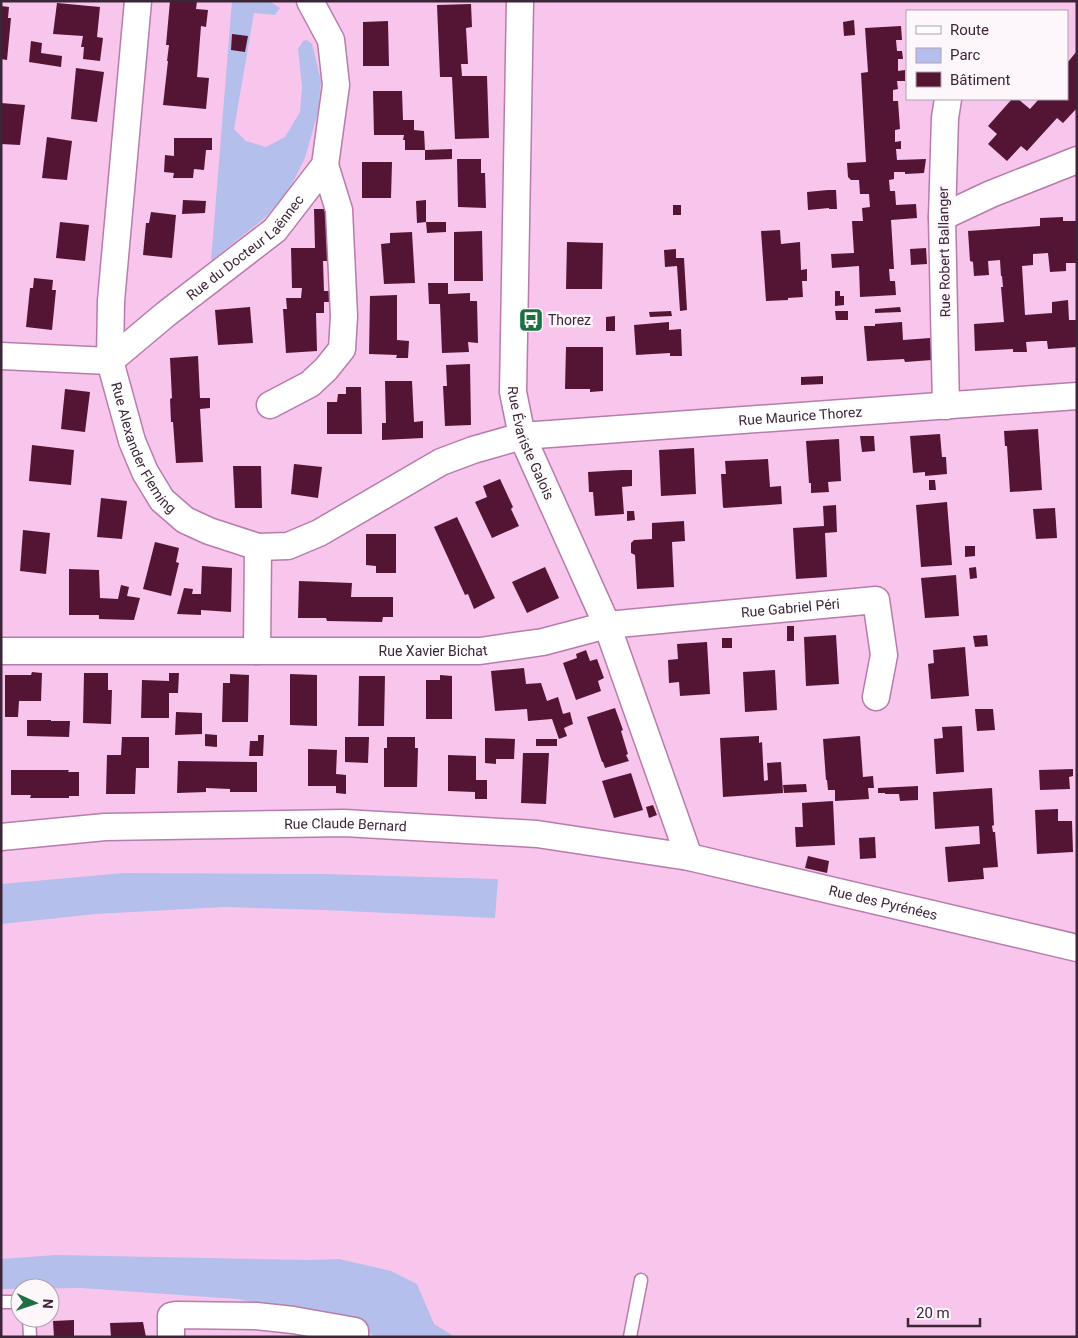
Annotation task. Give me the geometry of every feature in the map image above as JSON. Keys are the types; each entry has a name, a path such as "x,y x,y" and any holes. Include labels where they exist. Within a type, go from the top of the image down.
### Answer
{"street":[{"name":"Rue Alexander Fleming","path":"138,1 111,301 110,362 132,441 145,472 162,500 184,520 209,531 258,547 288,546 319,532 441,462 473,450 522,436"},
{"name":"Rue du Docteur Laënnec","path":"110,362 166,314 275,230 325,165 336,85 331,40 310,1"},
{"name":"Rue Évariste Galois","path":"520,1 513,392 522,436 607,625 689,856"},
{"name":"Rue Robert Ballanger","path":"946,406 942,216 945,118 948,100"},
{"path":"942,216 991,194 1077,160"},
{"path":"270,405 310,384 326,369 342,349 344,316 339,210 325,165"},
{"path":"1,356 110,362"},
{"name":"Rue Maurice Thorez","path":"522,436 1077,396"},
{"path":"257,651 258,547"},
{"name":"Rue Gabriel Péri","path":"607,625 876,600 884,655 876,698"},
{"name":"Rue Xavier Bichat","path":"3,650 480,651 543,642 607,625"},
{"name":"Rue Claude Bernard","path":"1,837 105,826 344,823 537,834 689,856"},
{"name":"Rue des Pyrénées","path":"689,856 1077,948"},
{"path":"171,1337 171,1316 176,1315 256,1316 293,1320 355,1334"}],"lane":[{"path":"630,1337 641,1280"}],"green space":[{"path":"232,1 269,1 280,8 275,15 254,13 234,129 246,141 266,147 285,137 300,112 302,86 298,49 303,41 307,40 312,44 321,81 318,112 305,158 290,188 267,216 211,261"},
{"path":"124,873 321,874 498,879 495,918 224,907 96,914 1,924 1,884"},
{"path":"56,1255 339,1259 391,1271 417,1284 434,1324 455,1337 376,1337 351,1322 237,1299 81,1288 60,1288 60,1278 10,1278 10,1289 1,1289 1,1259"}],"building":[{"path":"170,1 197,1 196,9 208,10 206,27 201,26 197,77 209,78 206,109 163,105 168,61 169,45 166,45"},
{"path":"57,3 100,7 97,37 103,38 100,61 83,59 84,47 81,47 83,36 53,34"},
{"path":"471,4 472,27 466,28 468,64 461,64 462,76 487,76 489,138 455,139 452,77 440,77 437,5"},
{"path":"1,6 9,7 8,18 11,18 7,60 1,59"},
{"path":"854,20 855,35 844,36 843,22"},
{"path":"388,21 389,66 363,66 363,22"},
{"path":"901,26 902,40 896,40 897,51 902,51 903,59 898,59 898,71 905,70 905,81 897,81 898,89 893,90 893,101 898,101 900,129 895,130 895,142 901,141 901,149 896,149 897,160 926,159 924,173 905,174 905,172 894,172 894,179 889,180 890,191 895,191 896,205 916,204 917,218 891,220 894,269 889,269 890,281 895,281 896,295 860,297 859,266 832,268 831,254 854,253 852,221 863,221 862,208 870,207 869,194 860,194 859,180 851,180 848,177 847,163 866,162 861,73 868,72 865,28"},
{"path":"232,34 248,36 245,52 231,50"},
{"path":"31,41 42,43 41,53 62,56 61,67 29,62"},
{"path":"1077,51 1077,108 1063,123 1057,118 1027,151 1021,146 1007,161 988,144 997,134 988,126 1011,100 1019,100 1030,109 1038,100 1068,100 1068,62"},
{"path":"76,68 104,72 97,122 71,119"},
{"path":"373,91 402,91 403,120 414,120 414,130 424,131 425,150 405,150 404,135 374,135"},
{"path":"1,103 25,105 20,145 1,144"},
{"path":"47,137 72,141 67,180 42,178"},
{"path":"174,138 212,138 212,150 206,150 204,170 194,169 193,178 173,178 174,173 164,172 165,155 174,156"},
{"path":"452,149 452,159 425,160 425,150"},
{"path":"457,159 481,159 481,173 485,173 486,208 458,207"},
{"path":"362,162 392,162 391,198 362,198"},
{"path":"836,190 837,209 808,210 807,192"},
{"path":"183,200 206,201 205,213 182,214"},
{"path":"426,200 426,222 417,223 416,201"},
{"path":"673,205 681,205 681,215 673,215"},
{"path":"314,209 333,209 334,261 323,261 324,291 339,291 339,302 324,302 324,313 316,313 317,351 286,353 283,309 287,309 286,298 301,298 302,288 292,288 291,248 315,248"},
{"path":"151,212 176,215 172,258 143,255 146,223 149,223"},
{"path":"1063,217 1063,221 1077,221 1077,263 1066,263 1066,271 1050,272 1048,253 1033,254 1033,265 1022,266 1025,315 1052,313 1052,302 1068,300 1069,320 1077,320 1077,347 1048,349 1047,341 1041,341 1026,342 1027,352 1013,352 1013,349 975,351 974,324 1004,322 1001,287 1003,287 1000,260 988,261 989,275 974,276 973,262 970,261 968,231 1040,226 1040,218"},
{"path":"60,222 89,225 85,261 56,258"},
{"path":"426,222 446,222 446,232 427,233"},
{"path":"780,230 781,244 800,242 801,270 807,269 807,281 802,281 803,297 766,301 761,231"},
{"path":"482,231 483,281 454,281 454,232"},
{"path":"412,232 415,283 384,284 381,244 390,243 390,233"},
{"path":"567,242 603,243 602,289 566,289"},
{"path":"926,248 927,264 911,265 910,249"},
{"path":"676,249 676,258 684,258 687,310 680,311 677,266 665,267 664,250"},
{"path":"34,278 53,280 52,290 56,290 52,330 26,327 30,288 33,288"},
{"path":"428,283 448,283 448,294 470,293 470,301 477,301 478,343 468,342 469,352 442,353 440,304 429,304"},
{"path":"835,291 840,291 840,296 844,296 844,305 835,306"},
{"path":"397,295 397,340 409,341 408,358 396,358 397,355 369,354 370,296"},
{"path":"250,307 253,343 218,345 215,310"},
{"path":"900,307 901,312 875,313 875,309"},
{"path":"671,311 672,316 650,317 649,312"},
{"path":"835,311 848,311 848,320 836,320"},
{"path":"615,316 615,331 606,331 606,317"},
{"path":"669,322 669,330 681,329 682,356 670,356 670,353 636,355 634,325"},
{"path":"902,322 903,340 930,338 932,360 905,362 904,359 867,361 864,326"},
{"path":"566,347 603,347 603,391 590,392 590,389 565,389"},
{"path":"198,356 200,398 210,398 210,408 200,409 203,462 176,463 173,422 171,422 170,358"},
{"path":"470,364 471,425 445,426 443,386 447,386 446,365"},
{"path":"823,376 823,384 801,385 801,377"},
{"path":"385,381 412,381 414,422 423,421 423,438 382,440 382,423 386,423"},
{"path":"346,387 361,387 362,434 327,434 327,402 337,402 338,394 346,394"},
{"path":"65,389 90,392 85,432 61,429"},
{"path":"1038,429 1042,490 1010,492 1007,446 1005,446 1004,431"},
{"path":"940,434 942,457 946,457 947,474 925,476 925,472 913,473 910,436"},
{"path":"860,436 874,436 875,451 862,452"},
{"path":"839,439 841,481 828,482 829,492 811,493 806,441"},
{"path":"32,445 74,450 71,485 29,481"},
{"path":"694,448 696,494 661,496 659,450"},
{"path":"768,459 770,487 781,486 782,504 724,508 721,474 726,474 725,461"},
{"path":"294,464 322,467 318,498 291,494"},
{"path":"233,466 261,466 262,508 235,508"},
{"path":"632,470 632,486 622,487 624,514 595,516 593,492 589,492 588,472"},
{"path":"500,479 513,507 511,509 519,526 492,538 475,502 487,497 483,486"},
{"path":"929,480 935,480 936,490 929,490"},
{"path":"101,498 127,501 122,539 97,537"},
{"path":"947,502 952,565 921,567 916,505"},
{"path":"836,505 837,532 825,533 827,577 796,579 793,528 824,526 823,506"},
{"path":"1055,508 1057,538 1036,539 1033,509"},
{"path":"627,511 634,511 635,520 627,521"},
{"path":"457,517 495,598 474,609 468,594 465,595 434,527"},
{"path":"684,521 685,541 672,542 674,587 637,589 635,555 631,553 631,543 634,540 652,539 652,523"},
{"path":"23,530 50,533 46,574 20,571"},
{"path":"366,534 396,534 396,573 376,573 376,566 366,565"},
{"path":"155,542 179,548 176,562 179,563 171,596 143,589"},
{"path":"965,546 975,546 975,556 965,557"},
{"path":"202,566 232,568 231,612 201,610 201,615 177,614 184,588 193,589 192,594 201,594"},
{"path":"545,567 559,598 527,613 512,582"},
{"path":"976,567 977,578 970,579 969,568"},
{"path":"69,569 99,570 100,598 118,599 121,585 129,587 127,596 140,598 134,620 99,619 99,615 69,615"},
{"path":"956,575 959,616 925,618 921,578"},
{"path":"299,581 352,583 351,597 393,597 393,617 383,617 382,622 327,621 326,618 298,618"},
{"path":"787,626 794,626 794,641 787,641"},
{"path":"836,635 839,684 806,686 804,637"},
{"path":"987,635 988,646 975,647 973,636"},
{"path":"722,638 732,638 732,648 722,648"},
{"path":"707,642 710,694 680,696 679,682 669,683 668,660 678,659 677,644"},
{"path":"965,647 969,696 931,699 928,664 934,663 933,650"},
{"path":"586,650 590,661 597,659 604,678 598,681 601,691 576,700 563,663 577,658 576,654"},
{"path":"524,668 526,684 541,683 547,701 558,697 563,714 570,712 573,724 564,728 567,736 559,739 552,719 528,721 527,709 495,711 491,671"},
{"path":"775,670 777,710 745,712 743,672"},
{"path":"32,672 42,673 41,701 19,701 18,717 5,717 5,675 31,675"},
{"path":"84,673 108,673 108,690 112,690 111,724 83,723"},
{"path":"169,673 179,673 178,693 169,693 169,718 141,718 142,680 169,681"},
{"path":"230,674 249,675 248,722 222,722 223,683 230,683"},
{"path":"290,674 317,675 317,726 290,725"},
{"path":"440,675 452,676 452,719 426,719 426,680 440,680"},
{"path":"359,676 385,676 384,726 358,726"},
{"path":"615,708 623,730 621,731 629,761 605,768 587,717"},
{"path":"975,709 993,709 995,730 977,731"},
{"path":"176,712 202,713 202,734 175,735"},
{"path":"27,720 70,721 69,737 27,736"},
{"path":"962,726 964,772 936,774 934,739 943,738 942,727"},
{"path":"205,734 217,735 217,747 205,746"},
{"path":"258,735 264,735 263,756 249,756 250,741 258,741"},
{"path":"759,736 759,743 762,742 764,781 768,780 767,763 781,762 783,793 723,797 720,738"},
{"path":"860,736 863,777 873,776 874,788 868,788 869,799 835,801 835,790 828,790 826,780 823,739"},
{"path":"122,737 149,737 149,768 136,768 135,794 106,794 107,755 121,755"},
{"path":"345,737 369,737 368,763 345,762"},
{"path":"387,737 415,737 415,748 418,748 417,787 384,787 384,748 387,748"},
{"path":"485,738 515,739 514,759 496,759 496,764 485,763"},
{"path":"536,739 557,739 557,746 536,746"},
{"path":"308,749 337,750 336,774 346,775 346,794 336,793 336,786 308,786"},
{"path":"523,753 549,753 546,804 521,803"},
{"path":"448,755 476,756 476,780 487,780 487,799 475,799 475,792 448,791"},
{"path":"178,761 257,762 257,792 230,792 230,789 206,788 206,792 177,793"},
{"path":"1073,769 1073,776 1069,777 1070,789 1040,790 1039,770"},
{"path":"11,770 69,770 68,772 79,772 79,796 69,796 69,798 30,798 31,795 11,795"},
{"path":"631,773 643,810 614,818 602,781"},
{"path":"806,784 807,792 784,793 783,785"},
{"path":"918,786 918,800 900,801 899,794 878,793 878,788"},
{"path":"992,788 994,825 992,826 993,832 995,832 998,867 983,868 984,879 948,882 945,847 980,844 979,826 935,829 933,792"},
{"path":"833,801 835,845 796,847 795,827 803,827 802,803"},
{"path":"653,805 657,815 649,818 646,807"},
{"path":"1058,809 1058,821 1072,821 1073,852 1037,854 1035,810"},
{"path":"875,837 876,858 860,859 859,838"},
{"path":"808,856 829,861 827,873 805,868"},
{"path":"74,1320 74,1337 54,1337 53,1328 60,1328 60,1321"},
{"path":"143,1322 146,1337 111,1337 110,1323"}],"place":[{"name":"Thorez","path":"531,320"}]}
